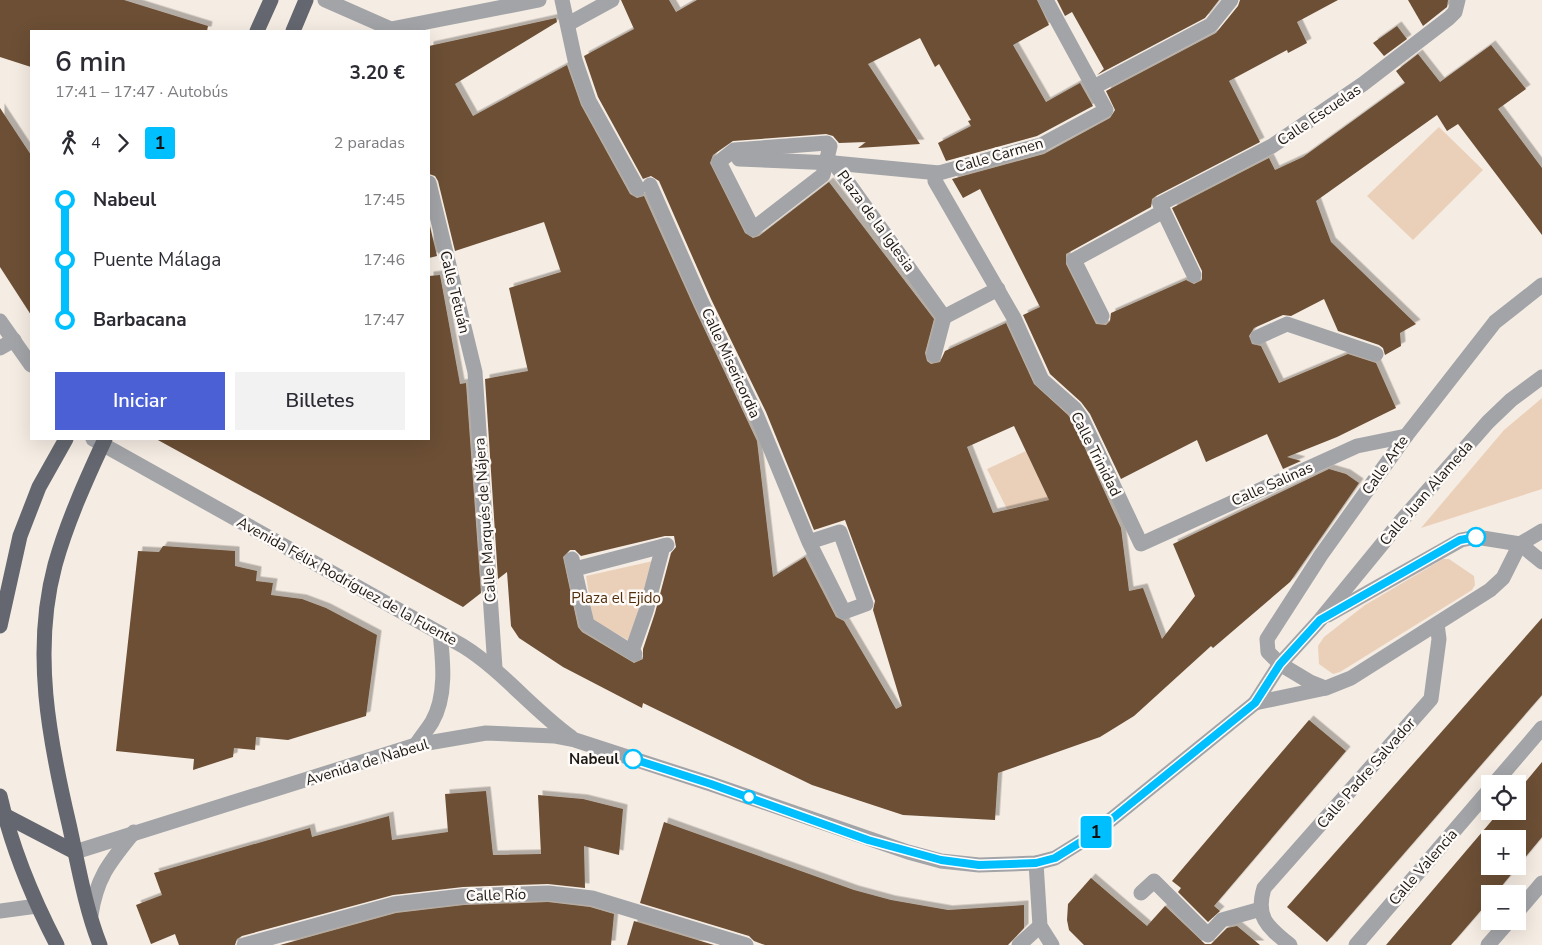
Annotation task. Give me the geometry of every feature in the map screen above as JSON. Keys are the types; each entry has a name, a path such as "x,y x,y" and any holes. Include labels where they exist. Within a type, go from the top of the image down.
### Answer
{"main road":[{"path":"257,30 271,0"},
{"path":"292,30 306,0"},
{"path":"0,626 20,536 39,488 65,440"},
{"path":"100,441 76,505 50,585 45,638 44,685 52,751 75,852 100,945"},
{"path":"0,796 16,856 37,906 58,945"},
{"path":"4,815 75,852"}],"street":[{"path":"325,0 391,30 539,0"},
{"path":"568,24 612,0"},
{"path":"1046,0 1094,87 1211,25 1231,0"},
{"name":"Calle Escuelas","path":"1102,316 1074,260 1161,208 1272,146 1340,100 1449,18 1455,12 1458,0"},
{"name":"Calle Misericordia","path":"563,4 575,60 589,101 644,187 702,303 757,416 809,542 844,612 866,604 840,532 809,542"},
{"name":"Calle Carmen","path":"943,172 1041,145 1106,110 1094,87"},
{"path":"827,143 830,146 830,163 823,175 753,228 719,162 734,150 827,143"},
{"name":"Plaza de la Iglesia","path":"830,163 943,172"},
{"name":"Plaza de la Iglesia","path":"830,163 944,317"},
{"path":"934,355 944,317 998,289 935,181 934,176 943,172"},
{"name":"Calle Tetuán","path":"430,187 475,372"},
{"path":"1161,208 1194,275"},
{"name":"Calle Arte","path":"1280,664 1268,652 1267,639 1321,555 1406,436 1495,322 1542,285"},
{"name":"Calle Trinidad","path":"998,289 1014,318 1042,380 1075,409 1082,419 1141,544"},
{"path":"0,321 30,363"},
{"path":"1258,338 1288,324 1376,354"},
{"path":"0,348 14,340"},
{"name":"Calle Marqués de Nájera","path":"475,372 495,668"},
{"name":"Calle Juan Alameda","path":"1320,620 1401,521 1488,422 1542,376"},
{"name":"Calle Salinas","path":"1141,544 1357,446 1406,436"},
{"name":"Avenida Félix Rodríguez de la Fuente","path":"100,441 440,632 495,668 556,726 575,740"},
{"path":"1255,703 1326,688 1351,678 1490,590 1502,578 1520,544 1542,531"},
{"path":"1255,703 1280,664 1320,620 1460,540 1476,537 1520,544 1542,562"},
{"path":"665,546 634,652 587,624 573,564 665,546"},
{"name":"Calle Padre Salvador","path":"1260,909 1264,888 1431,699 1439,639 1437,624"},
{"path":"416,745 433,721 441,695 444,666 440,632"},
{"path":"1280,664 1310,682 1326,688"},
{"name":"Avenida de Nabeul","path":"75,852 416,745 486,733 554,736 575,740 711,784 908,852 941,860 979,865 1036,863 1055,858 1092,835 1255,703"},
{"path":"1502,775 1542,728"},
{"name":"Calle Valencia","path":"1356,945 1481,799"},
{"path":"91,915 99,881 111,860 135,832"},
{"path":"1036,863 1040,926 1052,945"},
{"path":"1141,893 1154,881 1208,935 1222,920 1260,909 1264,919 1290,945"},
{"path":"1526,902 1542,883"},
{"name":"Calle Río","path":"244,945 394,904 463,896 548,893 592,898 746,945"},
{"path":"0,911 37,906"},
{"path":"1019,945 1040,926"},
{"path":"1488,945 1501,930"}],"green space":[{"path":"1439,127 1483,170 1413,240 1367,196"},
{"path":"1542,398 1542,489 1421,528 1504,430"},
{"path":"1026,451 1049,500 1007,509 987,469"},
{"path":"1443,559 1449,559 1474,576 1475,585 1472,590 1340,672 1333,674 1319,664 1318,646 1324,637 1365,605"},
{"name":"Plaza el Ejido","path":"653,561 631,642 593,620 586,576"}],"building":[{"path":"0,0 124,0 208,26 207,30 30,30 30,67 0,57"},
{"path":"621,0 669,0 676,12 697,0 1037,0 1049,25 1013,45 1046,102 1080,83 1093,106 1037,136 946,161 938,143 971,126 968,121 971,120 939,64 935,67 920,38 868,64 920,144 858,148 866,142 839,143 833,136 826,134 733,141 713,155 710,163 745,233 753,238 759,236 829,182 934,319 925,353 927,361 931,364 940,362 945,351 1006,323 1034,384 1068,415 1074,424 1121,528 1129,591 1143,588 1162,639 1195,596 1173,544 1329,469 1346,474 1359,483 1290,582 1213,648 1211,646 1134,716 1100,737 998,773 995,820 903,815 812,785 643,703 642,708 563,667 519,638 511,626 507,572 498,579 485,379 528,371 509,288 561,272 544,222 455,251 438,181 435,176 430,174 430,46 556,18 557,22 455,84 473,116 567,65 581,105 630,194 637,198 644,196 757,441 773,577 805,557 836,617 844,621 896,709 902,706 873,610 875,601 845,520 814,530 766,412 711,299 659,181 651,176 643,179 598,97 584,56 634,29","holes":["1014,426 1049,500 993,513 967,447","665,536 674,536 676,547 671,553 643,649 643,659 634,663 582,632 578,627 563,557 570,550 575,550 581,556"]},
{"path":"1057,0 1219,0 1205,18 1097,75 1104,69 1072,12 1065,16"},
{"path":"1240,0 1338,0 1297,22 1307,43 1288,53 1287,50 1229,81 1260,142 1156,196 1152,199 1151,207 1066,254 1066,264 1096,324 1106,325 1110,321 1111,313 1186,280 1194,284 1202,280 1202,271 1172,208 1269,158 1275,170 1303,157 1405,83 1396,71 1418,54 1440,82 1491,45 1526,89 1498,109 1542,168 1542,235 1458,124 1447,131 1437,115 1316,201 1331,242 1416,324 1400,333 1401,346 1385,355 1383,348 1379,345 1338,331 1324,299 1291,316 1283,315 1254,328 1249,336 1252,344 1261,346 1279,383 1348,354 1376,363 1396,408 1337,437 1287,457 1301,461 1283,469 1267,434 1206,462 1197,440 1121,479 1090,414 1081,402 1050,374 1023,315 1040,307 980,189 963,198 952,179 1044,154 1110,118 1115,110 1106,91 1216,33 1238,6"},
{"path":"1408,0 1448,0 1447,7 1423,26"},
{"path":"1397,26 1407,39 1384,56 1373,43"},
{"path":"0,108 30,153 30,313 0,267"},
{"path":"430,226 437,256 430,258"},
{"path":"440,275 460,384 466,383 481,593 463,607 158,440 430,440 430,276"},
{"path":"163,546 235,551 235,566 257,571 256,581 273,583 271,595 302,599 326,608 377,635 366,716 288,740 256,737 255,750 234,748 233,757 193,770 194,759 116,751 138,551 159,552"},
{"path":"1542,618 1542,695 1327,942 1287,907"},
{"path":"1309,720 1346,751 1214,906 1220,911 1208,922 1178,892 1181,888 1172,881"},
{"path":"1542,762 1542,837 1526,856 1526,830 1484,830 1492,820 1526,820 1526,781"},
{"path":"486,791 493,855 541,854 538,795 583,799 623,809 619,855 584,846 585,888 548,884 463,887 393,895 242,936 237,939 235,945 179,945 175,934 151,944 136,905 162,895 154,873 310,828 312,837 389,816 392,840 448,832 445,794"},
{"path":"664,822 854,890 891,900 948,910 1024,905 1024,928 1008,945 765,945 754,941 749,936 640,903"},
{"path":"1481,833 1481,875 1511,875 1502,885 1481,885 1481,910 1451,945 1386,945"},
{"path":"1091,878 1147,926 1165,906 1205,944 1211,944 1227,928 1237,926 1260,945 1084,945 1069,930 1067,920 1068,904"},
{"path":"548,902 590,907 614,914 611,945 280,945 396,913 464,905"},
{"path":"634,921 714,945 627,945"}],"bus line":[{"name":"1","path":"633,759 711,784 868,840 941,860 979,865 1036,863 1055,858 1070,851 1092,835 1255,703 1280,664 1320,620 1460,540 1476,537"}],"place":[{"name":"Nabeul","path":"633,759"}]}
